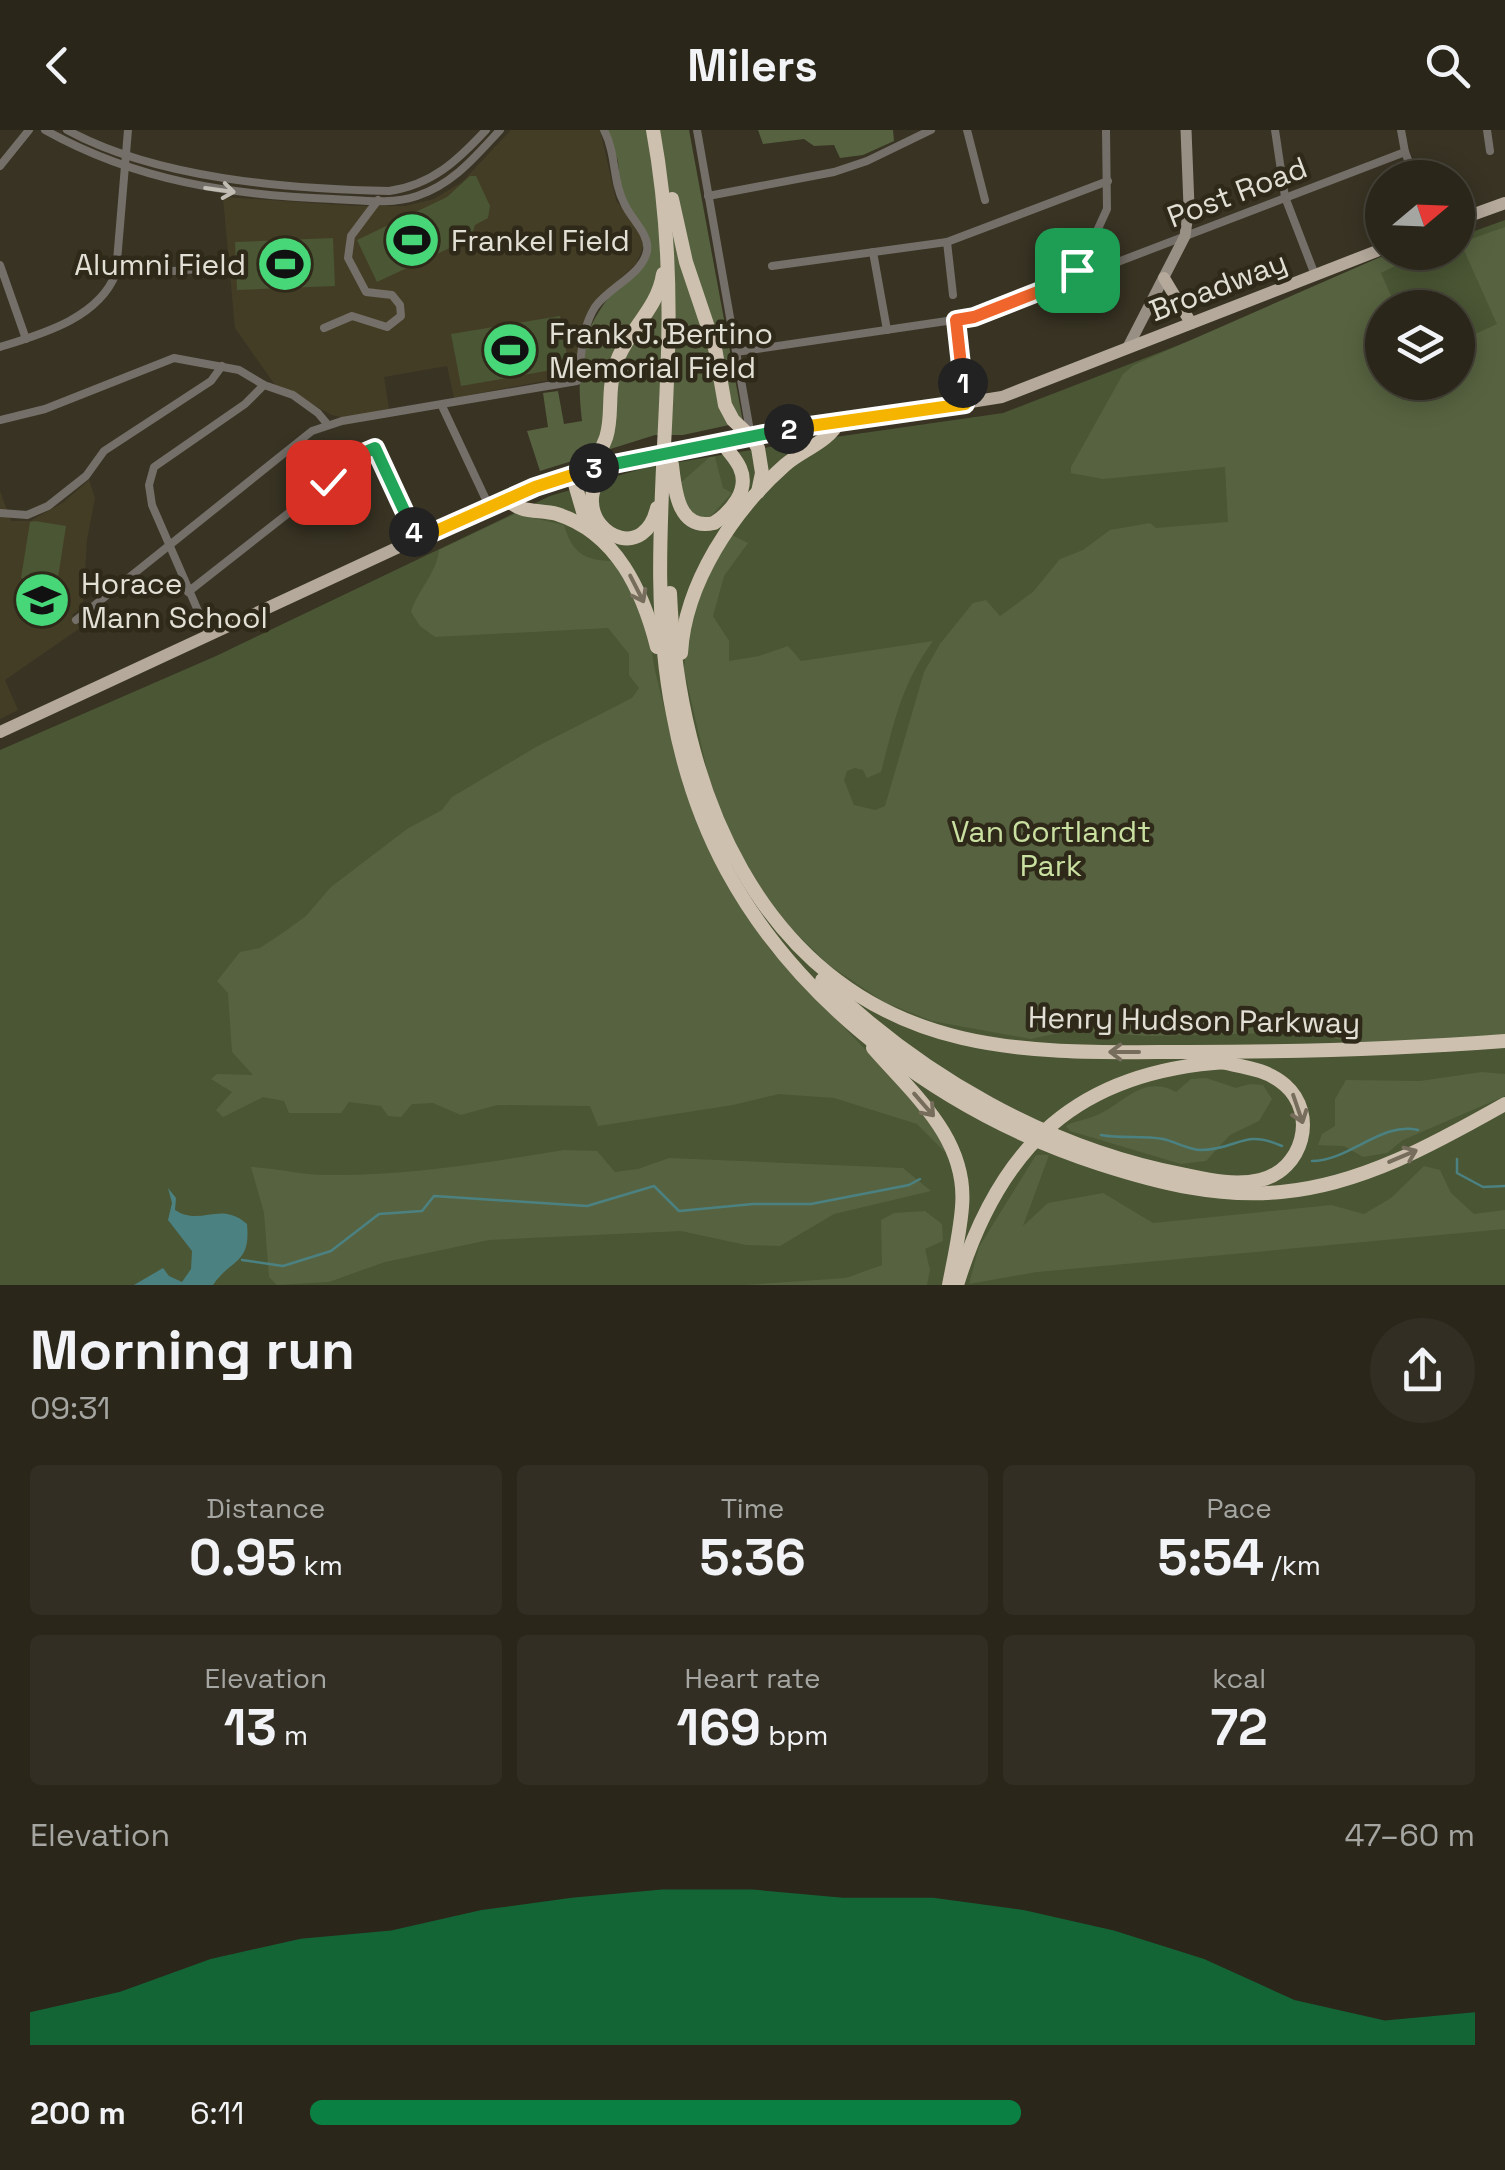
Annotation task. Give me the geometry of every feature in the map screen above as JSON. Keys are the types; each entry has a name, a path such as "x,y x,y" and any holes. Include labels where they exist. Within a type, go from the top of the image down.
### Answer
{"highway":[{"name":"Henry Hudson Parkway","path":"653,130 666,238 669,438"},
{"name":"Henry Hudson Parkway","path":"662,130 672,199 677,307 668,465 675,693 718,824 749,884 777,924 814,963 854,993 905,1020 995,1044 1221,1057 1505,1040"},
{"path":"672,199 690,274 715,348 726,405 733,420 758,448 762,469 753,501"},
{"path":"666,238 658,292 614,371 608,439 601,452 578,472 586,521 624,566 642,596 675,693"},
{"path":"675,693 692,597 723,540 784,467 831,434 839,421"},
{"path":"668,465 685,516 701,525 716,522 733,506 743,482 739,466 722,441"},
{"path":"604,465 592,506 601,524 621,538 634,538 649,530 662,482"},
{"name":"Henry Hudson Parkway","path":"668,465 662,482 661,621 692,786 705,826 725,868 776,944 836,1007 912,1070 987,1116 1088,1160 1200,1190 1273,1193 1336,1181 1429,1145 1505,1104"},
{"path":"507,499 517,509 570,519 605,545"},
{"path":"777,924 792,950 858,1014 908,1053 994,1107 1060,1137 1138,1164 1219,1181 1240,1183 1266,1178 1284,1167 1298,1150 1304,1128 1301,1108 1289,1089 1274,1077 1221,1057"},
{"path":"836,1007 923,1103 952,1145 962,1197 949,1285"},
{"path":"949,1285 978,1208 1022,1150 1059,1116 1096,1094 1139,1076 1221,1057 1394,1057 1505,1049"},
{"path":"958,1285 982,1216 1022,1150"}],"main road":[{"path":"1475,214 1505,203"},
{"name":"Broadway","path":"0,732 489,506 578,472 722,441 1008,395 1365,256"},
{"path":"1164,278 1191,322"}],"street":[{"path":"0,166 29,130"},
{"path":"45,130 86,152 183,184 227,191 414,197 437,188 500,130"},
{"path":"67,130 126,156 228,178 378,196 442,172 486,130"},
{"path":"0,347 82,314 101,298 116,274 128,130"},
{"path":"76,620 304,435 328,424 577,381 582,339 594,310 638,266 646,252 644,237 620,196 614,156 604,130"},
{"path":"697,130 751,436"},
{"path":"708,196 834,172 867,161 931,130"},
{"path":"968,130 985,200"},
{"path":"1076,277 1106,214 1106,130"},
{"path":"1275,130 1285,198 1315,276"},
{"path":"1401,130 1408,160"},
{"path":"1488,130 1490,151"},
{"path":"1128,347 1185,236 1189,131"},
{"name":"Post Road","path":"736,352 974,317 1405,152"},
{"path":"463,154 470,161"},
{"path":"772,266 947,242 1108,181"},
{"path":"324,328 352,316 388,327 401,316 400,305 392,295 373,295 361,288 348,258 351,236 378,196"},
{"path":"947,242 952,295"},
{"path":"873,252 886,330"},
{"path":"0,266 26,338"},
{"path":"116,274 144,267 171,271 193,266 222,273"},
{"path":"722,274 736,272"},
{"path":"956,320 965,404"},
{"path":"0,420 45,409 167,360 181,358 239,370 264,385 293,395 328,424"},
{"path":"0,513 27,515 48,506 86,476 104,451 212,382 222,366"},
{"path":"209,636 167,546 148,493 154,466 245,404 264,385"},
{"path":"442,406 489,506"},
{"path":"188,592 356,456 375,448 418,539"}],"shaded area":[{"path":"511,130 600,130 616,200 644,245 636,264 601,296 575,375 454,398 447,366 384,377 389,409 344,418 275,385 235,328 223,197 405,206 434,199 462,182"},
{"name":"Horace Mann School","path":"89,480 95,498 87,539 83,606 72,615 80,628 5,680 18,710 0,719 0,491 11,521 30,521 64,502"}],"green space":[{"path":"607,130 689,130 743,422 683,435 655,435 540,471 527,431 548,427 543,393 558,391 564,424 582,421 580,367 591,327 614,291 649,251 620,186 618,161"},
{"path":"758,130 893,130 894,141 863,155 840,158 834,145 814,146 804,139 763,144"},
{"name":"Frankel Field","path":"470,176 476,176 490,206 488,218 475,225 471,238 377,282 357,240 447,197"},
{"name":"Van Cortlandt Park","path":"1505,220 1505,1285 0,1285 0,750 216,656 550,496 644,468 1003,413 1373,270 1475,270 1475,231"},
{"path":"1505,227 1505,1035 1358,1044 1308,1032 1149,1036 1067,1031 1031,1039 932,1021 884,1002 829,965 767,905 727,829 709,779 684,669 689,622 708,575 732,535 748,543 724,576 713,616 729,641 729,661 788,646 801,661 933,641 906,688 881,772 867,778 863,770 855,768 847,771 844,780 854,805 875,810 885,806 924,672 940,644 973,603 986,600 1000,616 1033,592 1060,559 1083,550 1110,530 1150,523 1156,528 1228,522 1225,467 1103,479 1071,473 1123,374 1134,365 1365,264 1365,270 1387,270 1381,273 1388,290 1365,290 1365,400 1475,400 1475,334 1497,324 1473,270 1475,238"},
{"name":"Alumni Field","path":"333,238 335,286 237,290 235,242"},
{"name":"Frank J. Bertino Memorial Field","path":"560,316 569,367 461,386 451,334"},
{"path":"715,457 723,488 732,493 709,518 701,520 688,508 679,484"},
{"path":"515,514 564,525 581,554 613,561 646,617 684,788 728,887 772,952 923,1110 945,1144 945,1152 917,1124 834,1098 779,1094 598,1126 590,1106 497,1105 461,1115 433,1103 412,1104 401,1117 388,1116 381,1106 349,1102 341,1113 289,1113 284,1101 263,1097 223,1117 216,1110 232,1092 211,1079 217,1074 253,1075 232,1052 228,993 217,981 240,952 260,948 306,916 331,887 407,829 442,810 452,797 536,747 632,698 639,688 629,675 629,654 608,628 435,637 420,626 411,612 439,550"},
{"path":"30,522 66,526 57,584 21,578"},
{"path":"1482,1072 1505,1074 1505,1096 1403,1140 1387,1153 1363,1157 1344,1146 1318,1145 1322,1134 1335,1126 1335,1099 1346,1080 1420,1081"},
{"path":"1206,1078 1236,1088 1263,1085 1272,1099 1259,1121 1230,1135 1206,1161 1181,1164 1070,1131 1066,1126 1097,1115 1143,1088 1164,1087 1176,1092 1191,1079"},
{"path":"564,1150 597,1151 615,1172 669,1158 903,1168 931,1191 834,1214 780,1246 746,1245 681,1231 489,1240 385,1262 329,1282 277,1285 269,1277 264,1213 251,1167 357,1175 476,1164"},
{"path":"1036,1155 1049,1155 1023,1226 1048,1203 1103,1193 1153,1223 1331,1205 1364,1214 1391,1198 1424,1166 1440,1170 1451,1193 1474,1214 1505,1210 1505,1229 1037,1272 969,1284 979,1247"},
{"path":"925,1211 942,1224 943,1241 925,1249 930,1270 927,1285 745,1285 846,1278 882,1265 881,1220 894,1213"}],"water":[{"path":"168,1188 176,1198 175,1210 193,1216 228,1214 247,1224 243,1254 213,1285 134,1285 163,1268 182,1282 191,1269 192,1251 168,1220 172,1203"}],"waterway":[{"path":"1312,1161 1339,1155 1391,1131 1418,1130"},
{"path":"1101,1135 1163,1139 1200,1150 1249,1139 1282,1146"},
{"path":"1457,1159 1457,1173 1483,1187 1505,1186"},
{"path":"242,1260 283,1266 331,1251 379,1214 422,1211 434,1196 587,1206 654,1186 679,1211 753,1204 811,1204 909,1185 920,1179"}],"place":[{"name":"Frankel Field","path":"412,240"},
{"name":"Alumni Field","path":"285,264"},
{"name":"Frank J. Bertino Memorial Field","path":"510,350"},
{"name":"Horace Mann School","path":"42,600"}],"route":[{"path":"328,482 356,456 375,448 418,539 535,487 604,465 790,429 965,404 956,320 974,317 1076,277 1077,270"}]}
